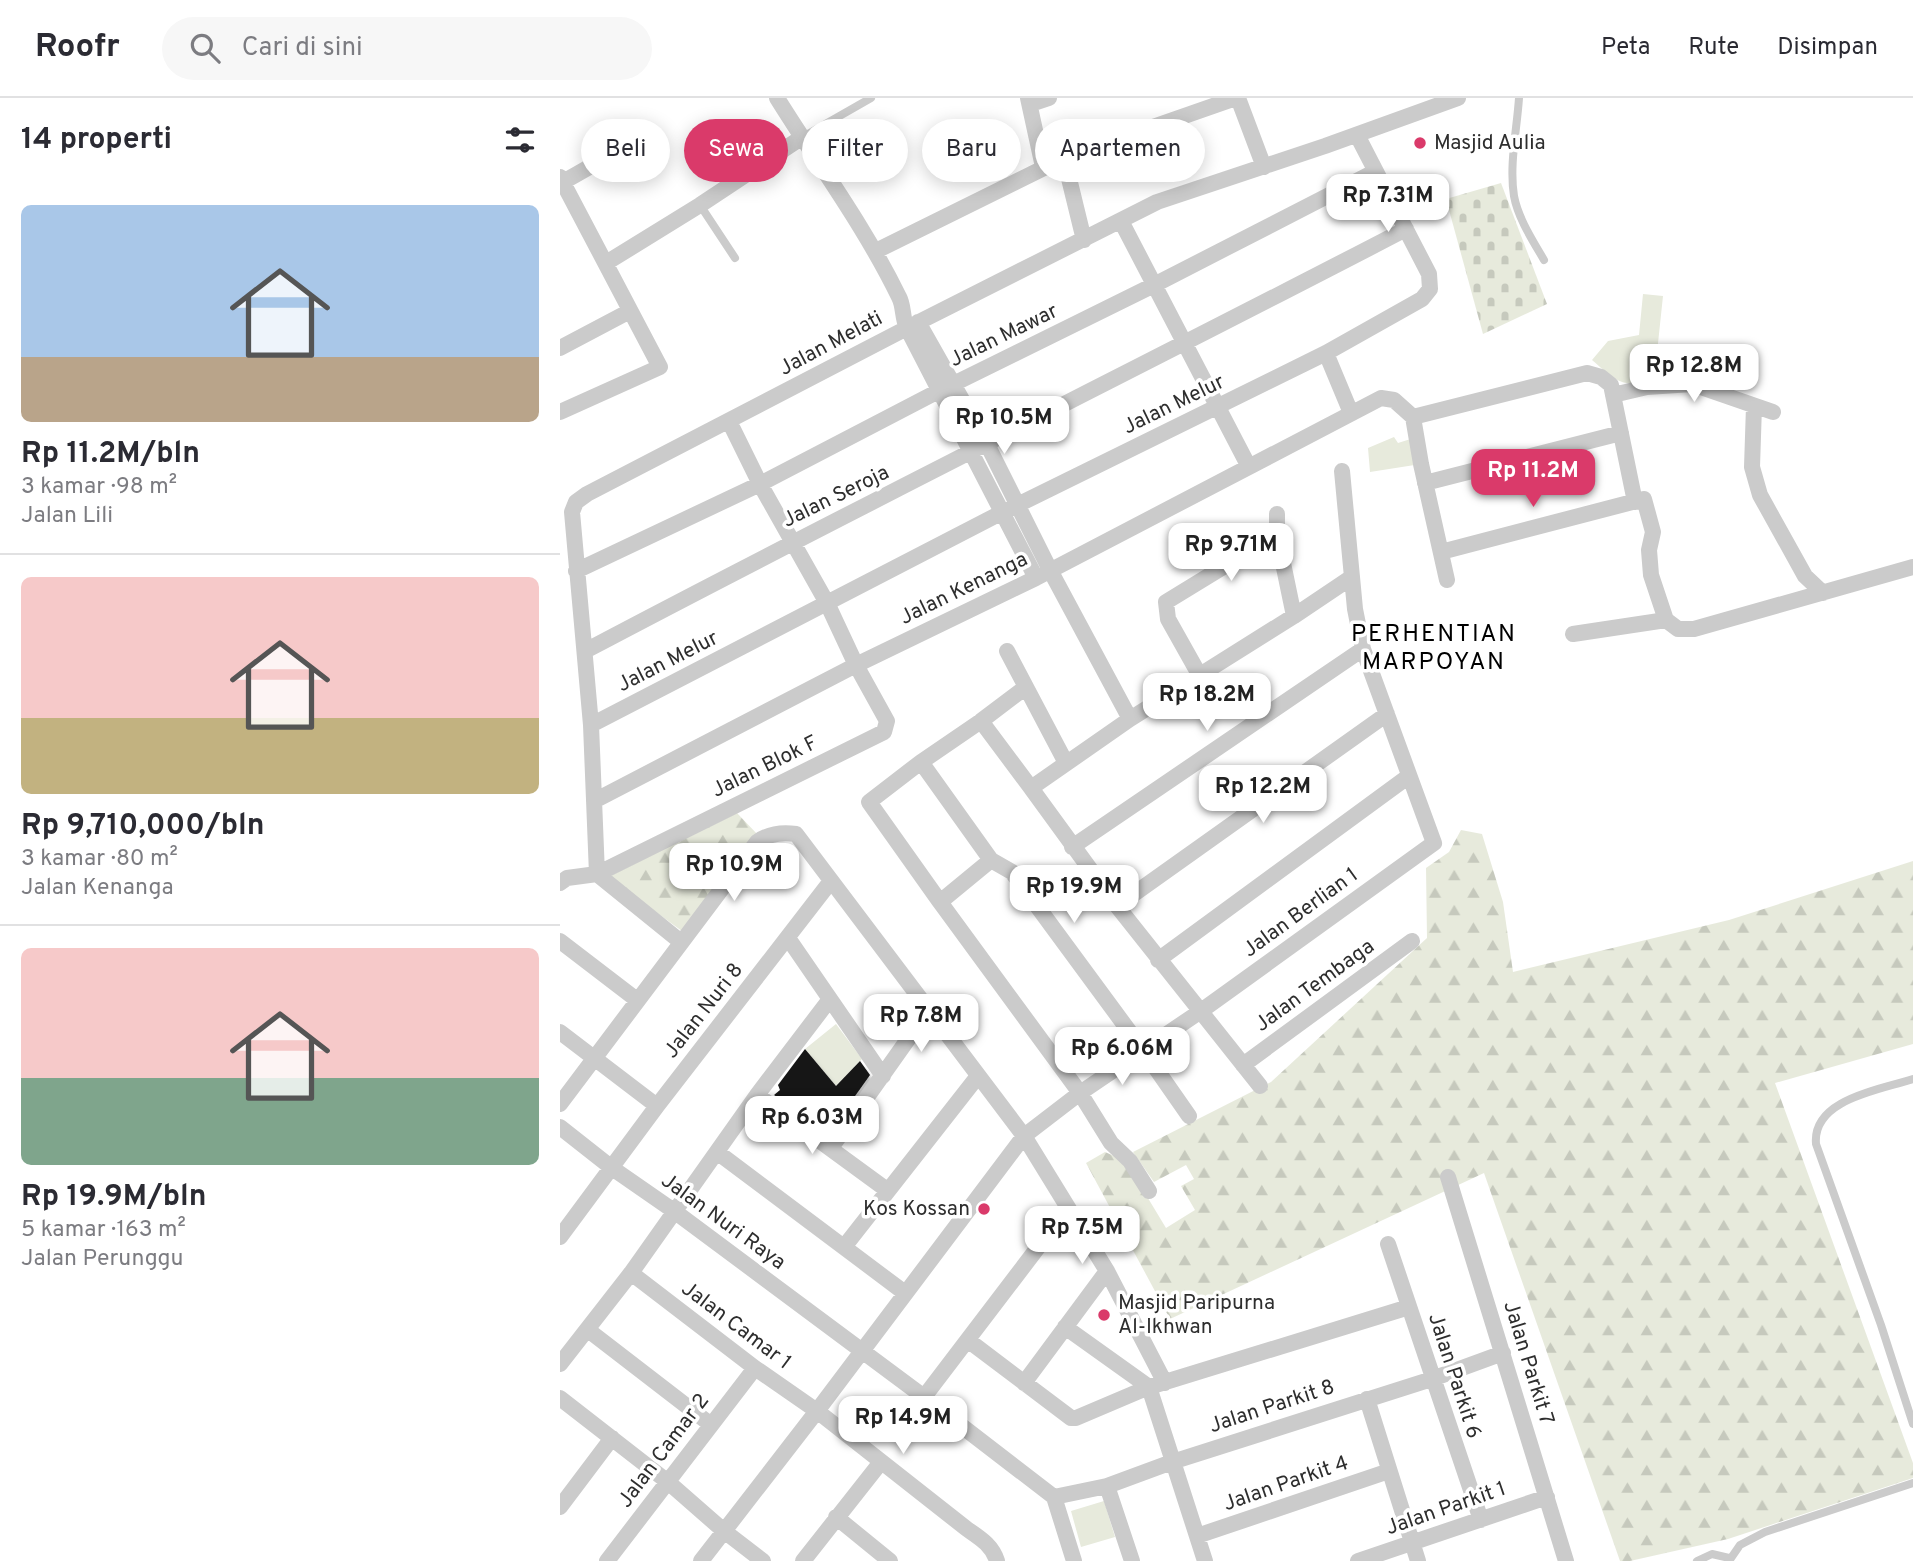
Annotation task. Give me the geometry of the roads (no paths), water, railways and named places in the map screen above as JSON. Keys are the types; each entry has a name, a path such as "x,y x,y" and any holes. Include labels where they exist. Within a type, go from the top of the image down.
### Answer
{"street":[{"path":"1035,126 1030,101 1049,98"},
{"path":"1176,119 1237,98 1264,167"},
{"name":"Jalan Melati","path":"597,874 591,725 572,512 576,502 915,324 1157,202 1458,98"},
{"path":"784,100 801,138 876,251 915,324 946,388 971,453 1001,513 1043,574 1130,719"},
{"name":"Jalan Melur","path":"591,725 1001,513 1326,353 1422,299 1430,289 1429,274 1357,135"},
{"path":"606,263 801,138"},
{"path":"560,412 660,367 606,263 566,207 562,179 581,170"},
{"path":"876,251 1035,171"},
{"name":"Jalan Mawar","path":"576,571 760,484 1374,172"},
{"path":"1069,182 1084,240"},
{"path":"1121,221 1248,465"},
{"name":"Jalan Seroja","path":"585,651 792,541 971,453 1406,229"},
{"path":"560,348 630,311"},
{"path":"1326,353 1351,413"},
{"path":"1447,580 1413,417 1587,373 1601,377 1611,384 1635,502"},
{"path":"1613,395 1647,387 1692,384 1773,412"},
{"path":"946,388 987,444 1017,505 1043,574"},
{"name":"Jalan Kenanga","path":"594,801 856,665 1043,574 1381,398 1394,400 1413,417"},
{"path":"1754,406 1752,467 1760,495 1805,576 1823,593"},
{"name":"Jalan Blok F","path":"560,883 568,878 597,874 884,732 887,721 729,421"},
{"path":"1425,483 1621,433"},
{"name":"Jalan Berlian 1","path":"701,1561 1024,1136 1080,1093 1201,1011 1434,843 1363,649 1355,609 1342,471"},
{"path":"1441,552 1644,499 1653,533 1648,550 1651,575 1667,620 1678,629 1695,629 1913,567"},
{"path":"1277,514 1277,534 1294,617"},
{"path":"1200,676 1168,619 1166,602 1277,534"},
{"path":"1031,788 1130,719 1294,617 1352,577"},
{"path":"1573,634 1667,620"},
{"path":"1072,847 1363,649"},
{"path":"1007,651 1066,764"},
{"path":"1026,687 869,802 1080,1093 1111,1143 1124,1154 1149,1191"},
{"path":"1117,906 1387,715"},
{"path":"981,721 1158,960 1260,1086"},
{"path":"921,762 991,860 1012,872 1189,1116"},
{"path":"1158,960 1409,776"},
{"path":"560,1104 757,842 764,836 785,832 796,834 1024,1136 1107,1271 1157,1385 1172,1462 1205,1561"},
{"path":"940,902 991,860"},
{"path":"597,874 681,942"},
{"name":"Jalan Nuri 8","path":"560,1237 657,1106 831,881"},
{"path":"788,938 883,1076"},
{"path":"560,941 637,1000"},
{"name":"Jalan Tembaga","path":"1243,1065 1412,941"},
{"path":"560,1364 631,1273 757,1095 831,999"},
{"path":"831,1148 928,1011"},
{"path":"560,1032 657,1106"},
{"path":"844,1247 978,1076"},
{"path":"757,1095 887,1190"},
{"name":"Jalan Nuri Raya","path":"560,1127 924,1397 1054,1497"},
{"path":"717,1152 905,1293"},
{"name":"Jalan Parkit 7","path":"1448,1177 1566,1561"},
{"path":"924,1397 1068,1208"},
{"name":"Jalan Parkit 6","path":"1388,1244 1480,1520"},
{"path":"1024,1383 1107,1271"},
{"name":"Jalan Camar 1","path":"631,1273 755,1368 817,1411 986,1542 992,1547 997,1561"},
{"path":"969,1341 1073,1418 1157,1385 1409,1307"},
{"path":"1065,1327 1157,1385"},
{"path":"588,1330 710,1424"},
{"name":"Jalan Parkit 8","path":"1054,1497 1107,1486 1503,1353"},
{"name":"Jalan Camar 2","path":"607,1561 755,1368"},
{"path":"560,1398 668,1482 763,1561"},
{"path":"1367,1399 1418,1561"},
{"path":"563,1497 612,1438"},
{"path":"803,1561 881,1462"},
{"name":"Jalan Parkit 4","path":"1197,1536 1389,1471"},
{"path":"1107,1486 1132,1561"},
{"path":"1054,1497 1074,1561"},
{"name":"Jalan Parkit 1","path":"1358,1561 1547,1497"},
{"path":"836,1517 890,1561"}],"lane":[{"path":"801,138 872,98"},
{"path":"1519,98 1513,167 1514,197 1528,234 1544,260"},
{"path":"700,205 735,258"},
{"path":"1913,1079 1838,1104 1826,1112 1815,1132 1816,1144 1881,1325 1913,1424"},
{"path":"1697,1561 1712,1554 1729,1560 1740,1545 1765,1532 1913,1483"}],"place":[{"name":"Masjid Aulia","path":"1420,143"},
{"name":"Kos Kossan","path":"984,1209"},
{"name":"Masjid Paripurna Al-Ikhwan","path":"1104,1315"}],"district":[{"name":"PERHENTIAN MARPOYAN","path":"1434,649"}]}
